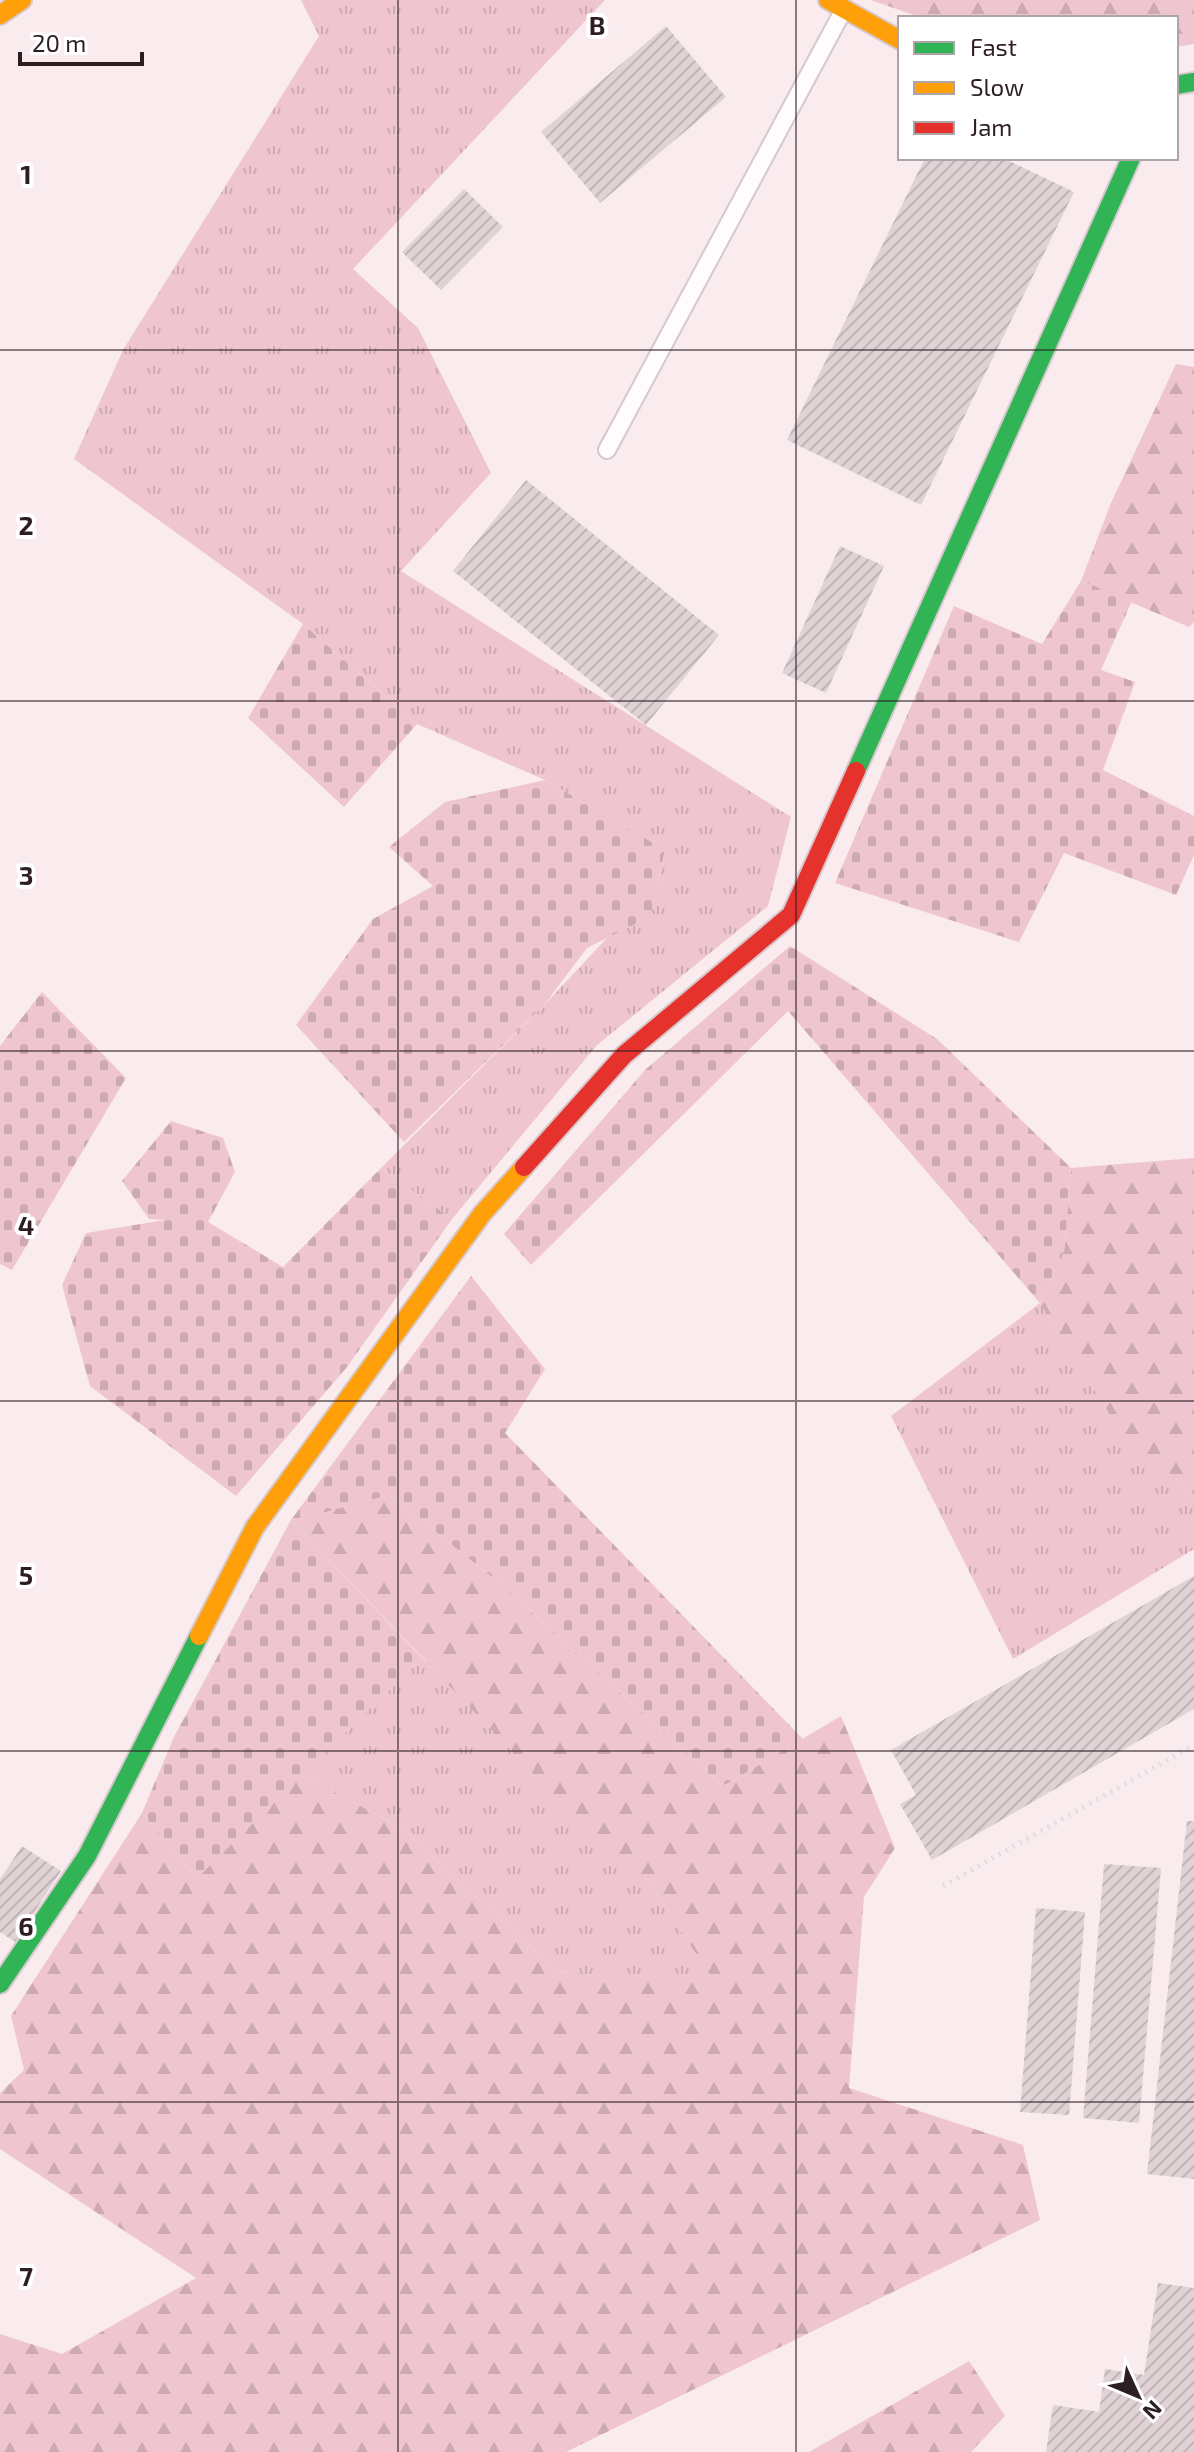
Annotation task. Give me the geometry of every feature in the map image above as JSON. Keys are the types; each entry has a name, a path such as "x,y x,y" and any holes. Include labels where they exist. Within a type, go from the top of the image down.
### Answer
{"main road":[{"path":"0,15 22,0"},
{"path":"836,5 898,39"},
{"path":"0,1984 87,1856 255,1527 482,1214 624,1055 791,915 1130,160"}],"lane":[{"path":"607,450 836,5"}],"path":[{"path":"943,1886 1194,1745"}],"green space":[{"path":"301,0 605,0 353,269 418,328 491,473 401,571 791,817 768,906 597,1045 452,1219 381,1168 607,938 651,915 665,851 545,780 417,724 303,624 74,459 123,350 319,36"},
{"path":"871,0 1194,0 1194,44 1178,47 1178,16 916,16"},
{"path":"1176,364 1194,367 1194,622 1189,627 1081,581 1111,503"},
{"path":"1081,581 1132,601 1101,670 1135,682 1103,770 1194,816 1194,855 1176,895 1064,853 1019,942 835,883 954,606 1042,644"},
{"path":"303,624 417,724 344,807 248,718"},
{"path":"545,780 665,850 651,916 587,948 544,1005 404,1142 296,1025 373,919 433,886 389,847 445,802"},
{"path":"790,946 937,1039 1071,1168 1064,1252 1040,1303 788,1011 531,1265 504,1234 645,1070"},
{"path":"42,992 126,1078 12,1270 0,1264 0,1046"},
{"path":"171,1121 223,1138 235,1172 208,1222 283,1267 381,1168 452,1219 347,1367 236,1496 90,1386 62,1285 86,1233 165,1220 149,1219 122,1181"},
{"path":"1194,1158 1194,1495 1119,1429 1040,1303 1064,1252 1071,1168"},
{"path":"471,1276 545,1369 505,1433 803,1739 723,1786 501,1584 389,1495 292,1521 422,1658 197,1878 142,1813 174,1737 291,1520"},
{"path":"1040,1303 1119,1428 1194,1495 1194,1549 1013,1659 891,1416"},
{"path":"389,1495 501,1584 723,1786 841,1716 895,1848 864,1897 849,2088 1023,2145 1040,2220 566,2452 0,2452 0,2334 62,2354 196,2278 0,2149 0,2093 24,2070 11,2016 142,1813 197,1878 301,1775 399,1826 558,1972 716,1984 648,1881 550,1791 291,1520"},
{"path":"422,1658 648,1881 717,1985 558,1972 399,1826 301,1775"},
{"path":"969,2361 1005,2416 971,2452 809,2452"}],"building":[{"path":"666,26 726,97 600,203 541,132"},
{"path":"924,160 1007,160 1074,192 921,505 787,440"},
{"path":"464,189 503,227 441,290 402,252"},
{"path":"526,480 719,635 646,725 453,571"},
{"path":"840,546 884,566 826,693 782,673"},
{"path":"1194,1576 1194,1709 932,1860 900,1804 916,1795 891,1750"},
{"path":"1187,1821 1194,1821 1194,2179 1147,2174"},
{"path":"22,1846 61,1871 15,1942 0,1932 0,1879"},
{"path":"1104,1864 1161,1868 1139,2123 1083,2118"},
{"path":"1036,1908 1085,1912 1069,2115 1020,2112"},
{"path":"1158,2283 1194,2288 1194,2452 1046,2452 1053,2405 1099,2412 1105,2369 1144,2375"}],"traffic: fast":[{"path":"1178,85 1194,82"},
{"path":"856,771 1130,160"},
{"path":"0,1984 87,1856 199,1636"}],"traffic: slow":[{"path":"0,15 22,0"},
{"path":"828,0 898,39"},
{"path":"199,1636 255,1527 482,1214 524,1167"}],"traffic: jam":[{"path":"524,1167 624,1055 791,915 856,771"}]}
